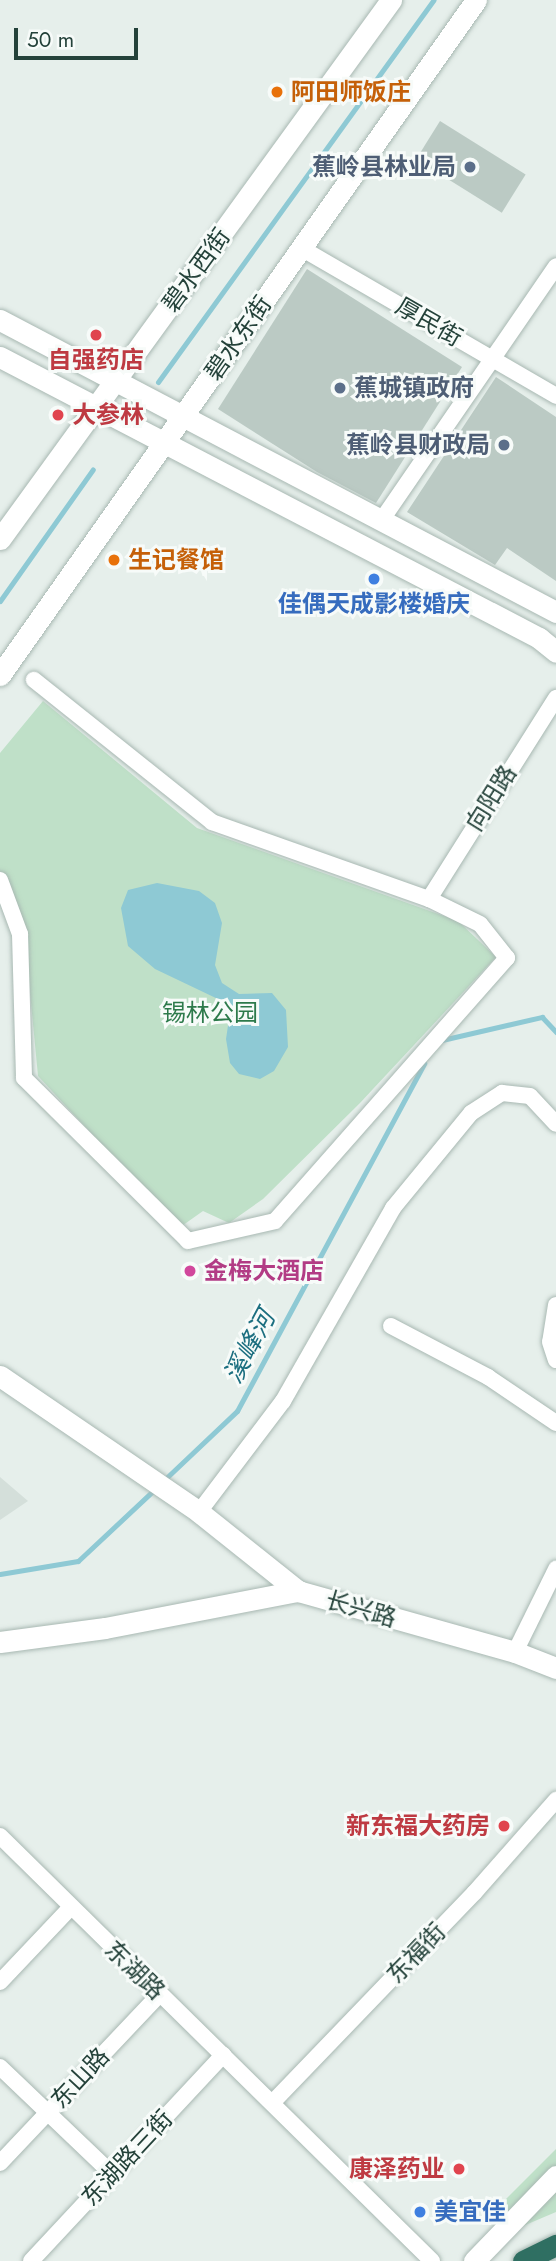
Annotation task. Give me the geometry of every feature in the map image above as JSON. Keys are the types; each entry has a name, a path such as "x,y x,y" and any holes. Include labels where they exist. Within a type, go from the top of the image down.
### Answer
{"highway":[{"path":"523,2261 556,2245"}],"street":[{"name":"碧水西街","path":"0,539 391,0"},
{"name":"碧水东街","path":"0,675 476,0"},
{"name":"厚民街","path":"301,248 556,396"},
{"path":"381,521 556,267"},
{"path":"0,320 556,612"},
{"path":"0,357 539,638 556,652"},
{"path":"0,880 20,934 24,1078 188,1241 275,1221 507,958 480,924 429,899 212,822 34,680"},
{"name":"向阳路","path":"429,899 556,698"},
{"path":"193,1510 283,1401 393,1208 471,1113 502,1093 530,1096 556,1124"},
{"path":"556,1305 550,1342 556,1360"},
{"path":"391,1326 488,1377 556,1423"},
{"name":"长兴路","path":"0,1377 145,1475 299,1591 514,1652 556,1668"},
{"path":"514,1652 556,1569"},
{"path":"0,1642 105,1628 299,1591"},
{"name":"东福街","path":"272,2102 475,1892 556,1800"},
{"name":"东湖路","path":"2,1846 272,2102 432,2261"},
{"path":"0,1982 70,1908"},
{"name":"东山路","path":"0,2163 160,1994"},
{"name":"东湖路三街","path":"32,2261 223,2055"},
{"path":"0,2067 112,2174"},
{"path":"474,2261 556,2176"}],"shaded area":[{"path":"0,1477 28,1501 0,1520"}],"green space":[{"name":"锡林公园","path":"43,701 197,828 458,921 496,957 360,1103 263,1199 229,1223 203,1211 179,1228 38,1076 23,919 0,871 0,753"},
{"path":"556,2149 556,2212 523,2226 500,2205"}],"water":[{"path":"157,883 199,891 215,903 222,923 215,965 222,983 239,994 272,993 286,1010 288,1047 274,1071 260,1079 239,1074 230,1063 226,1039 229,1019 220,1000 155,969 128,946 121,908 128,890"}],"building":[{"name":"蕉岭县林业局","path":"440,121 526,175 502,213 416,159"},
{"name":"蕉城镇政府","path":"307,269 462,367 376,503 317,472 218,409"},
{"name":"蕉岭县财政局","path":"496,377 556,417 556,581 507,548 495,565 407,512"}],"waterway":[{"path":"158,382 434,0"},
{"path":"0,601 93,469"},
{"name":"溪峰河","path":"442,1040 542,1017 556,1032"},
{"name":"溪峰河","path":"163,1481 237,1411 424,1063"},
{"name":"溪峰河","path":"0,1574 78,1561 156,1488"}],"place":[{"name":"阿田师饭庄","path":"277,92"},
{"name":"蕉岭县林业局","path":"470,167"},
{"name":"自强药店","path":"96,335"},
{"name":"蕉城镇政府","path":"340,388"},
{"name":"大参林","path":"58,415"},
{"name":"蕉岭县财政局","path":"504,445"},
{"name":"生记餐馆","path":"114,560"},
{"name":"佳偶天成影楼婚庆","path":"374,579"},
{"name":"金梅大酒店","path":"190,1271"},
{"name":"新东福大药房","path":"504,1826"},
{"name":"康泽药业","path":"459,2169"},
{"name":"美宜佳","path":"420,2212"}]}
